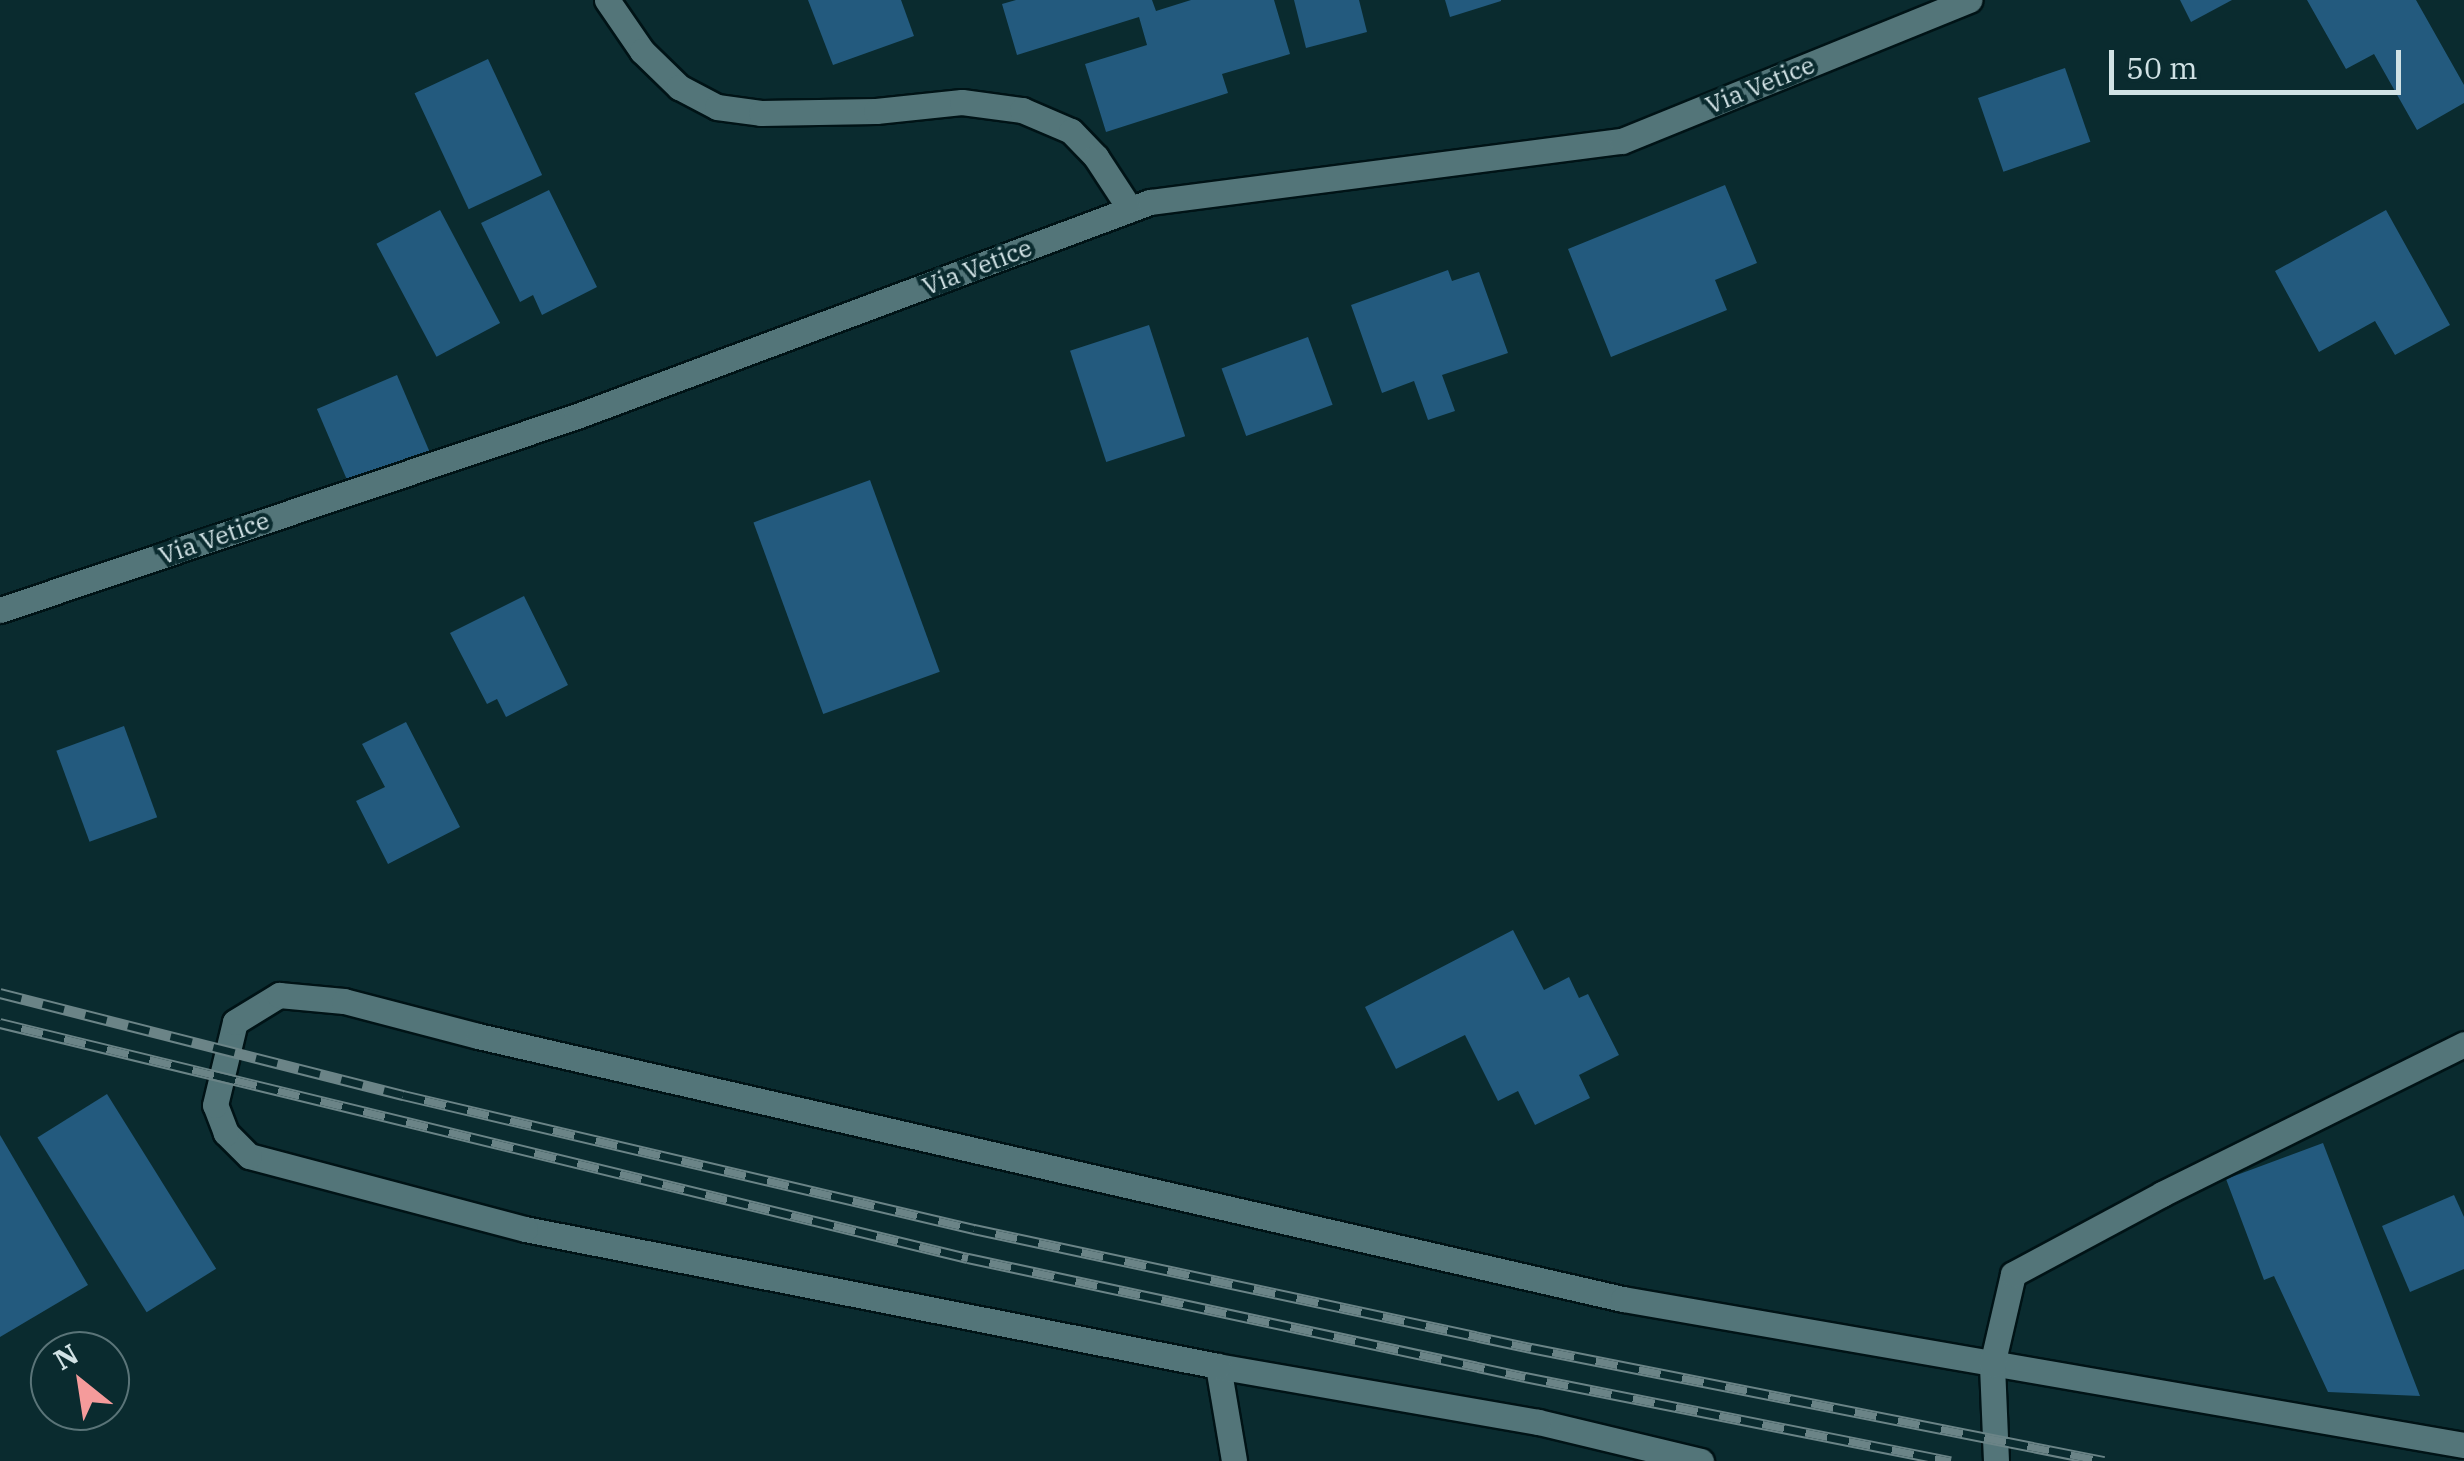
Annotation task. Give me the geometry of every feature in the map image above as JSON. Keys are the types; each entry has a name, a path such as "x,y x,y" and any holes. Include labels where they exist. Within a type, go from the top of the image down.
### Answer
{"street":[{"path":"607,0 642,51 679,88 717,106 761,114 876,111 962,102 1022,110 1072,131 1096,157 1130,209"},
{"name":"Via Vetice","path":"0,610 577,416 1150,202 1622,141 1970,0"},
{"path":"1700,1461 1538,1422 1218,1366 526,1228 249,1156 226,1132 215,1105 235,1022 280,995 344,1001 478,1036 1623,1299 2464,1445"},
{"path":"1996,1461 1992,1365 2013,1274 2162,1194 2464,1044"},
{"path":"1218,1366 1234,1461"}],"building":[{"path":"808,0 901,0 914,36 833,65"},
{"path":"1016,0 1152,0 1156,11 1191,0 1274,0 1290,54 1222,74 1228,93 1106,132 1085,64 1147,45 1139,17 1017,55 1002,4"},
{"path":"1294,0 1359,0 1367,32 1306,48"},
{"path":"1445,0 1501,0 1501,1 1450,17"},
{"path":"2180,0 2232,0 2191,22"},
{"path":"2307,0 2416,0 2464,85 2464,103 2417,130 2374,54 2346,69"},
{"path":"488,59 542,175 469,209 415,93"},
{"path":"2065,68 2090,142 2003,172 1978,98"},
{"path":"1725,185 1757,263 1715,280 1727,310 1611,357 1568,249"},
{"path":"549,190 597,287 542,315 533,295 520,302 481,223"},
{"path":"440,210 500,323 437,357 376,244"},
{"path":"2386,210 2450,325 2395,355 2375,321 2319,352 2275,271"},
{"path":"1448,270 1452,281 1479,272 1508,353 1442,375 1455,411 1428,420 1414,381 1382,393 1351,305"},
{"path":"1149,325 1185,436 1106,462 1070,351"},
{"path":"1308,337 1333,405 1246,436 1222,368"},
{"path":"397,375 431,455 351,489 317,409"},
{"path":"870,480 940,672 823,714 753,522"},
{"path":"524,596 568,685 506,717 497,699 487,704 450,633"},
{"path":"406,722 460,827 388,864 356,801 385,787 362,744"},
{"path":"124,726 157,817 90,842 56,751"},
{"path":"1513,930 1544,990 1569,977 1579,998 1588,994 1619,1055 1579,1075 1590,1098 1535,1125 1518,1091 1498,1101 1465,1035 1396,1069 1365,1007"},
{"path":"107,1094 216,1269 147,1312 37,1137"},
{"path":"0,1135 88,1285 0,1337"},
{"path":"2323,1143 2420,1396 2328,1392 2274,1276 2264,1280 2226,1179"},
{"path":"2454,1195 2464,1217 2464,1269 2410,1292 2382,1226"}],"railway":[{"path":"0,993 403,1095 974,1229 1531,1348 2104,1461"},
{"path":"0,1023 968,1258 1525,1377 1951,1461"}]}
